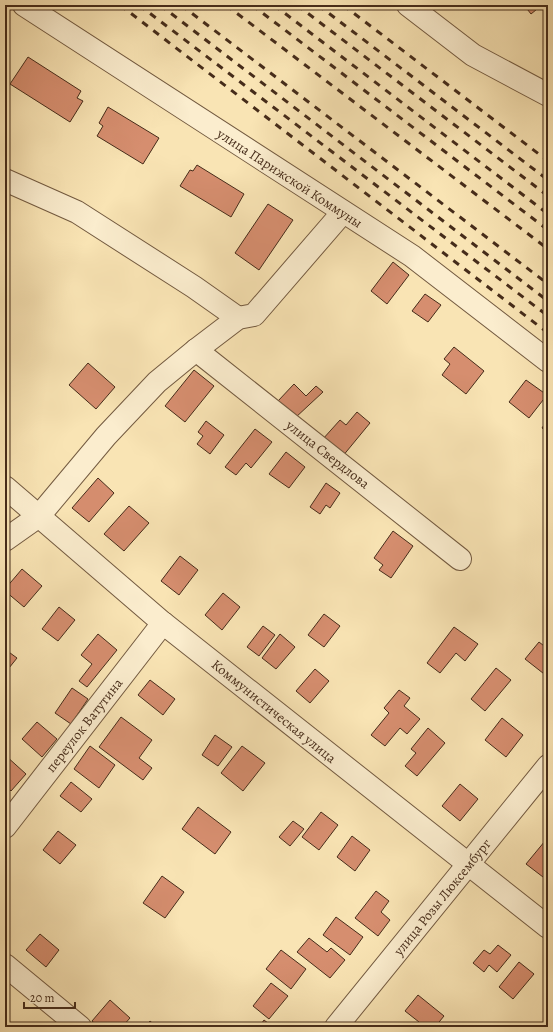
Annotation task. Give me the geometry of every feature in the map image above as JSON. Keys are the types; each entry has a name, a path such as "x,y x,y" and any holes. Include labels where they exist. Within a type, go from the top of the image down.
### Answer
{"street":[{"name":"улица Парижской Коммуны","path":"24,5 412,256 548,362"},
{"path":"408,5 473,54 548,95"},
{"path":"5,180 77,212 194,286 238,318"},
{"path":"5,540 38,516 106,436 157,382 238,318 254,314 343,212"},
{"name":"улица Свердлова","path":"196,350 460,558"},
{"name":"Коммунистическая улица","path":"5,487 164,623 548,927"},
{"name":"переулок Ватутина","path":"5,827 164,623"},
{"name":"улица Розы Люксембург","path":"336,1027 548,766"},
{"path":"5,965 80,1027"}],"building":[{"path":"524,5 542,5 531,14"},
{"path":"28,57 81,91 77,98 83,101 70,122 10,84"},
{"path":"108,107 159,138 143,164 97,136 103,126 99,123"},
{"path":"197,165 244,194 231,217 180,186 190,170 193,171"},
{"path":"268,204 293,220 259,270 235,253"},
{"path":"393,262 409,275 387,304 371,291"},
{"path":"425,294 441,305 428,322 412,311"},
{"path":"454,347 484,371 466,394 442,375 450,364 444,359"},
{"path":"88,363 115,387 96,409 69,385"},
{"path":"194,370 214,386 185,422 165,406"},
{"path":"526,380 547,395 529,418 509,402"},
{"path":"294,384 306,396 316,386 323,392 295,418 278,401"},
{"path":"357,412 370,423 342,457 322,440 340,420 346,425"},
{"path":"548,419 548,432 542,428"},
{"path":"206,421 224,435 210,454 197,444 203,436 198,432"},
{"path":"255,429 272,442 251,468 246,463 236,475 225,467"},
{"path":"286,452 305,467 289,488 269,474"},
{"path":"98,478 114,493 89,522 72,508"},
{"path":"326,483 340,493 330,508 326,505 320,514 310,507"},
{"path":"129,506 149,523 124,551 104,534"},
{"path":"393,531 413,546 391,578 379,570 383,565 374,558"},
{"path":"180,556 198,570 179,595 161,581"},
{"path":"22,569 42,586 24,607 5,591 5,589"},
{"path":"223,593 240,607 222,630 205,615"},
{"path":"59,607 75,620 58,641 42,629"},
{"path":"324,614 340,626 324,647 308,635"},
{"path":"263,626 275,635 259,656 247,647"},
{"path":"454,627 478,644 465,661 456,653 440,673 427,663"},
{"path":"98,634 117,650 87,687 79,681 92,664 81,655"},
{"path":"280,634 295,647 276,669 262,658"},
{"path":"539,642 548,649 548,677 525,659"},
{"path":"6,650 17,658 5,673 5,651"},
{"path":"496,668 511,680 485,711 471,699"},
{"path":"315,669 329,681 310,703 296,691"},
{"path":"150,680 175,699 163,715 138,695"},
{"path":"72,688 88,699 71,724 55,713"},
{"path":"399,690 410,698 404,706 420,719 407,734 400,728 385,746 371,735 389,713 384,708"},
{"path":"121,717 152,740 139,758 152,768 143,780 99,747"},
{"path":"502,718 523,735 506,757 485,740"},
{"path":"37,722 57,739 42,757 22,739"},
{"path":"428,728 445,743 417,776 405,766 416,753 411,749"},
{"path":"215,735 232,747 218,766 202,755"},
{"path":"90,746 115,765 99,788 74,769"},
{"path":"242,746 265,763 243,791 221,773"},
{"path":"5,755 26,774 11,791 5,785"},
{"path":"71,782 92,799 81,812 60,796"},
{"path":"460,784 478,799 460,821 442,806"},
{"path":"198,807 231,832 215,854 182,829"},
{"path":"321,812 338,825 319,850 302,837"},
{"path":"293,821 304,829 290,846 279,837"},
{"path":"58,831 76,845 60,864 43,850"},
{"path":"352,836 370,850 355,871 337,857"},
{"path":"545,841 548,844 548,871 543,877 526,864"},
{"path":"162,876 184,892 165,918 143,903"},
{"path":"376,891 389,901 381,912 390,920 378,936 355,918"},
{"path":"336,917 363,937 350,955 323,935"},
{"path":"40,934 59,950 46,967 26,950"},
{"path":"309,938 327,952 331,948 345,960 330,978 297,952"},
{"path":"498,945 511,955 497,972 489,965 484,972 473,963 484,950 490,954"},
{"path":"281,950 306,969 291,989 266,969"},
{"path":"519,962 534,974 513,999 499,987"},
{"path":"271,983 288,996 269,1019 253,1006"},
{"path":"418,995 444,1016 435,1027 421,1027 418,1024 419,1022 405,1011"},
{"path":"110,1000 130,1018 122,1027 99,1027 92,1021"},
{"path":"264,1020 273,1027 259,1027"},
{"path":"5,1021 13,1027 5,1027"},
{"path":"150,1021 157,1027 145,1027"}],"railway":[{"path":"120,5 548,333"},
{"path":"139,5 548,316"},
{"path":"160,5 548,301"},
{"path":"181,5 548,284"},
{"path":"226,5 548,249"},
{"path":"252,5 548,230"},
{"path":"274,5 548,214"},
{"path":"297,5 548,196"},
{"path":"318,5 548,180"},
{"path":"343,5 548,161"}]}
